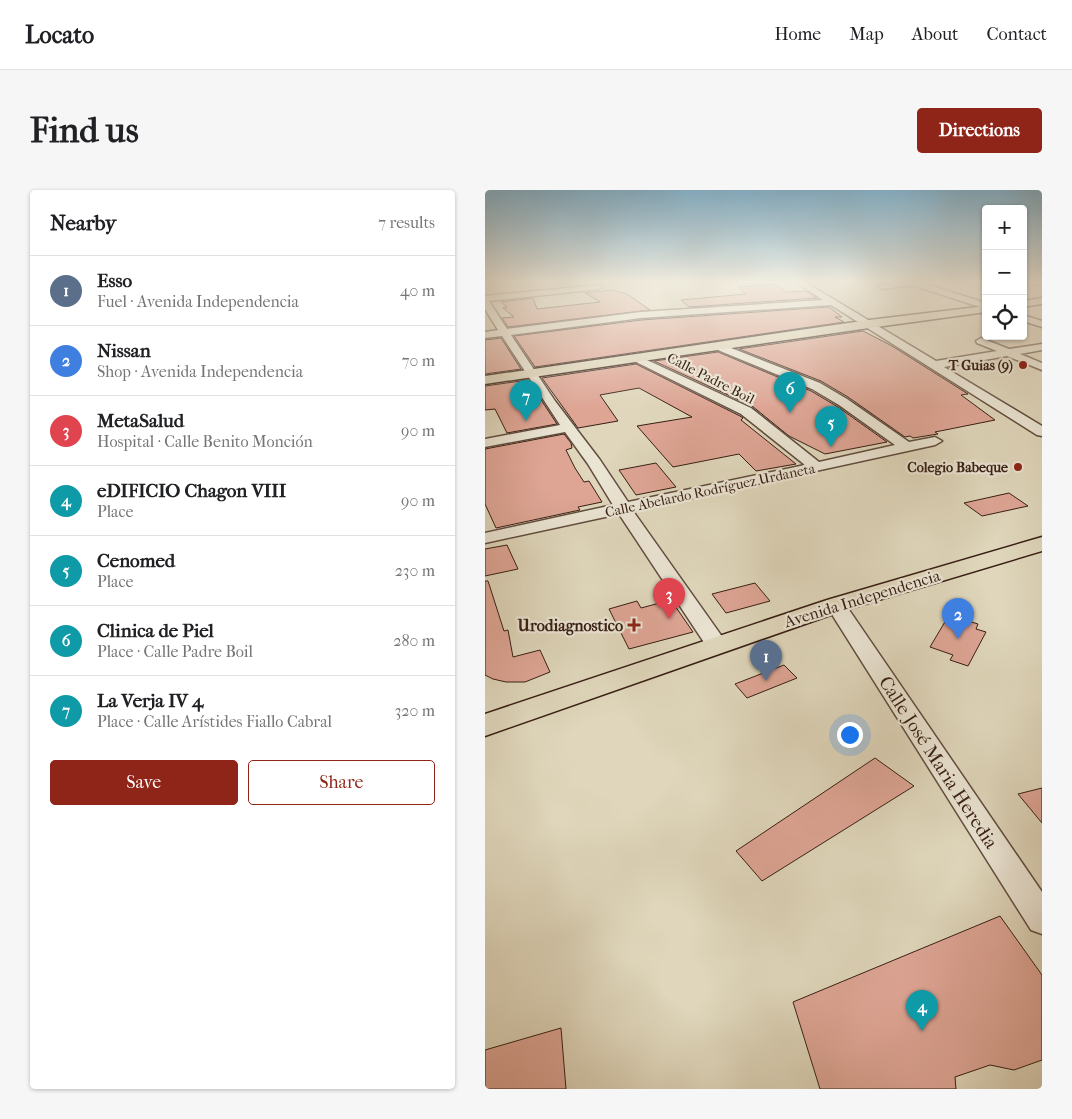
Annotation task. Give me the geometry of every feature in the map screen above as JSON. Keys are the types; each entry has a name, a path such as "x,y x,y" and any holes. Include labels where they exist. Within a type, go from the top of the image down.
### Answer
{"main road":[{"path":"485,380 869,324"},
{"name":"Avenida Independencia","path":"485,724 836,605 1042,544"}],"street":[{"path":"500,324 567,428 595,463 623,508 717,645"},
{"path":"485,335 569,324"},
{"path":"869,324 1042,432"},
{"path":"981,341 1042,367"},
{"path":"717,346 816,386 843,402 905,446"},
{"path":"934,365 1042,347"},
{"name":"Calle Padre Boil","path":"636,358 746,411 817,467"},
{"path":"1029,424 1042,421"},
{"path":"485,442 567,428"},
{"name":"Calle Abelardo Rodríguez Urdaneta","path":"485,538 935,441"},
{"name":"Calle José Maria Heredia","path":"836,605 1042,919"}],"building":[{"path":"506,324 533,324 508,327"},
{"path":"610,324 831,324 535,367 514,336"},
{"path":"863,331 892,346 968,394 961,395 995,420 935,432 938,434 913,438 910,436 905,437 848,397 821,381 739,349"},
{"path":"501,338 521,369 485,374 485,340"},
{"path":"718,352 811,391 838,407 887,442 825,454 789,436 752,406 654,361"},
{"path":"636,364 740,416 743,418 741,420 796,464 756,471 739,454 673,467 637,426 692,417 639,388 600,395 618,421 578,428 542,378"},
{"path":"528,380 557,424 507,433 495,409 485,410 485,386"},
{"path":"564,434 571,443 572,448 566,450 575,468 584,482 589,481 602,502 578,507 580,510 496,528 485,504 485,449"},
{"path":"656,463 676,487 636,495 619,470"},
{"path":"1009,493 1028,506 982,516 964,503"},
{"path":"507,545 518,569 485,576 485,549"},
{"path":"485,581 488,581 504,631 508,630 513,657 540,650 550,672 525,682 506,682 485,675"},
{"path":"755,583 770,601 726,613 712,594"},
{"path":"671,600 693,632 629,649 609,609 637,601 641,608"},
{"path":"949,615 978,624 976,629 986,632 968,666 950,660 953,655 930,647"},
{"path":"784,665 797,678 747,698 735,684"},
{"path":"875,758 914,786 762,881 736,851"},
{"path":"1042,788 1042,823 1018,794"},
{"path":"1000,916 1042,975 1042,1060 1014,1070 990,1065 955,1077 956,1089 820,1089 793,1002"},
{"path":"561,1028 566,1089 485,1089 485,1050"}],"place":[{"name":"T Guias (9)","path":"1023,365"},
{"name":"Clinica de Piel","path":"790,413"},
{"name":"La Verja IV 4","path":"526,421"},
{"name":"Cenomed","path":"831,447"},
{"name":"Colegio Babeque","path":"1018,467"},
{"name":"MetaSalud","path":"669,619"},
{"name":"Urodiagnostico","path":"634,625"},
{"name":"Nissan","path":"958,639"},
{"name":"Esso","path":"766,681"},
{"name":"eDIFICIO Chagon VIII","path":"922,1031"}]}
